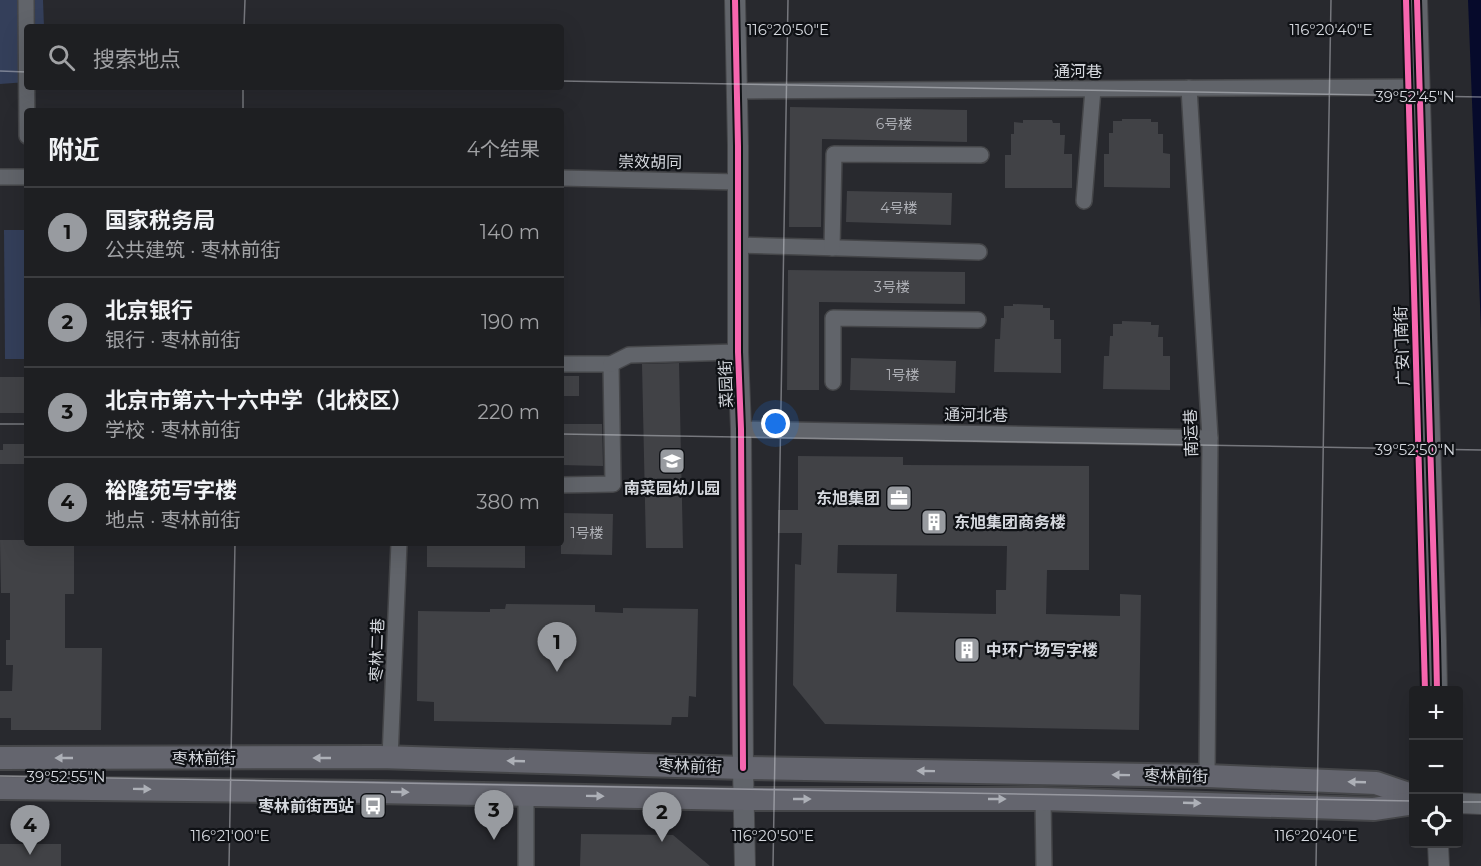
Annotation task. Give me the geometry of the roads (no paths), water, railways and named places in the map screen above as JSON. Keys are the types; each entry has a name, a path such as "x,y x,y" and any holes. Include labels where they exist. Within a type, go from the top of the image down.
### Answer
{"main road":[{"name":"枣林前街","path":"0,758 390,758 743,768 1207,776 1376,783 1409,795"},
{"name":"枣林前街","path":"0,788 744,799 1043,799 1374,809 1409,804"}],"street":[{"path":"26,0 26,24"},
{"name":"菜园街","path":"735,0 745,866"},
{"name":"广安门南街","path":"1406,0 1414,87 1437,686"},
{"name":"广安门南街","path":"1417,0 1414,87 1425,686"},
{"name":"通河巷","path":"737,91 1414,87"},
{"name":"南运巷","path":"1189,88 1210,438 1207,776"},
{"path":"1084,201 1093,89"},
{"path":"27,90 27,108"},
{"path":"832,248 834,153 981,154"},
{"path":"0,177 24,177"},
{"name":"崇效胡同","path":"564,178 738,182"},
{"path":"737,245 979,252"},
{"path":"833,382 833,318 978,320"},
{"path":"564,364 611,364 629,355 738,352"},
{"path":"564,485 613,484 611,364"},
{"name":"通河北巷","path":"741,429 1210,438"},
{"name":"枣林二巷","path":"390,758 399,546"},
{"path":"526,794 526,866"},
{"path":"1043,799 1044,866"},
{"path":"1427,848 1427,866"},
{"path":"1438,848 1439,866"}],"place":[{"name":"南菜园幼儿园","path":"672,461"},
{"name":"东旭集团","path":"899,498"},
{"name":"东旭集团商务楼","path":"934,522"},
{"name":"中环广场写字楼","path":"967,650"},
{"name":"国家税务局","path":"557,672"},
{"name":"枣林前街西站","path":"373,806"},
{"name":"北京市第六十六中学（北校区）","path":"494,840"},
{"name":"北京银行","path":"662,842"},
{"name":"裕隆苑写字楼","path":"30,855"}]}
